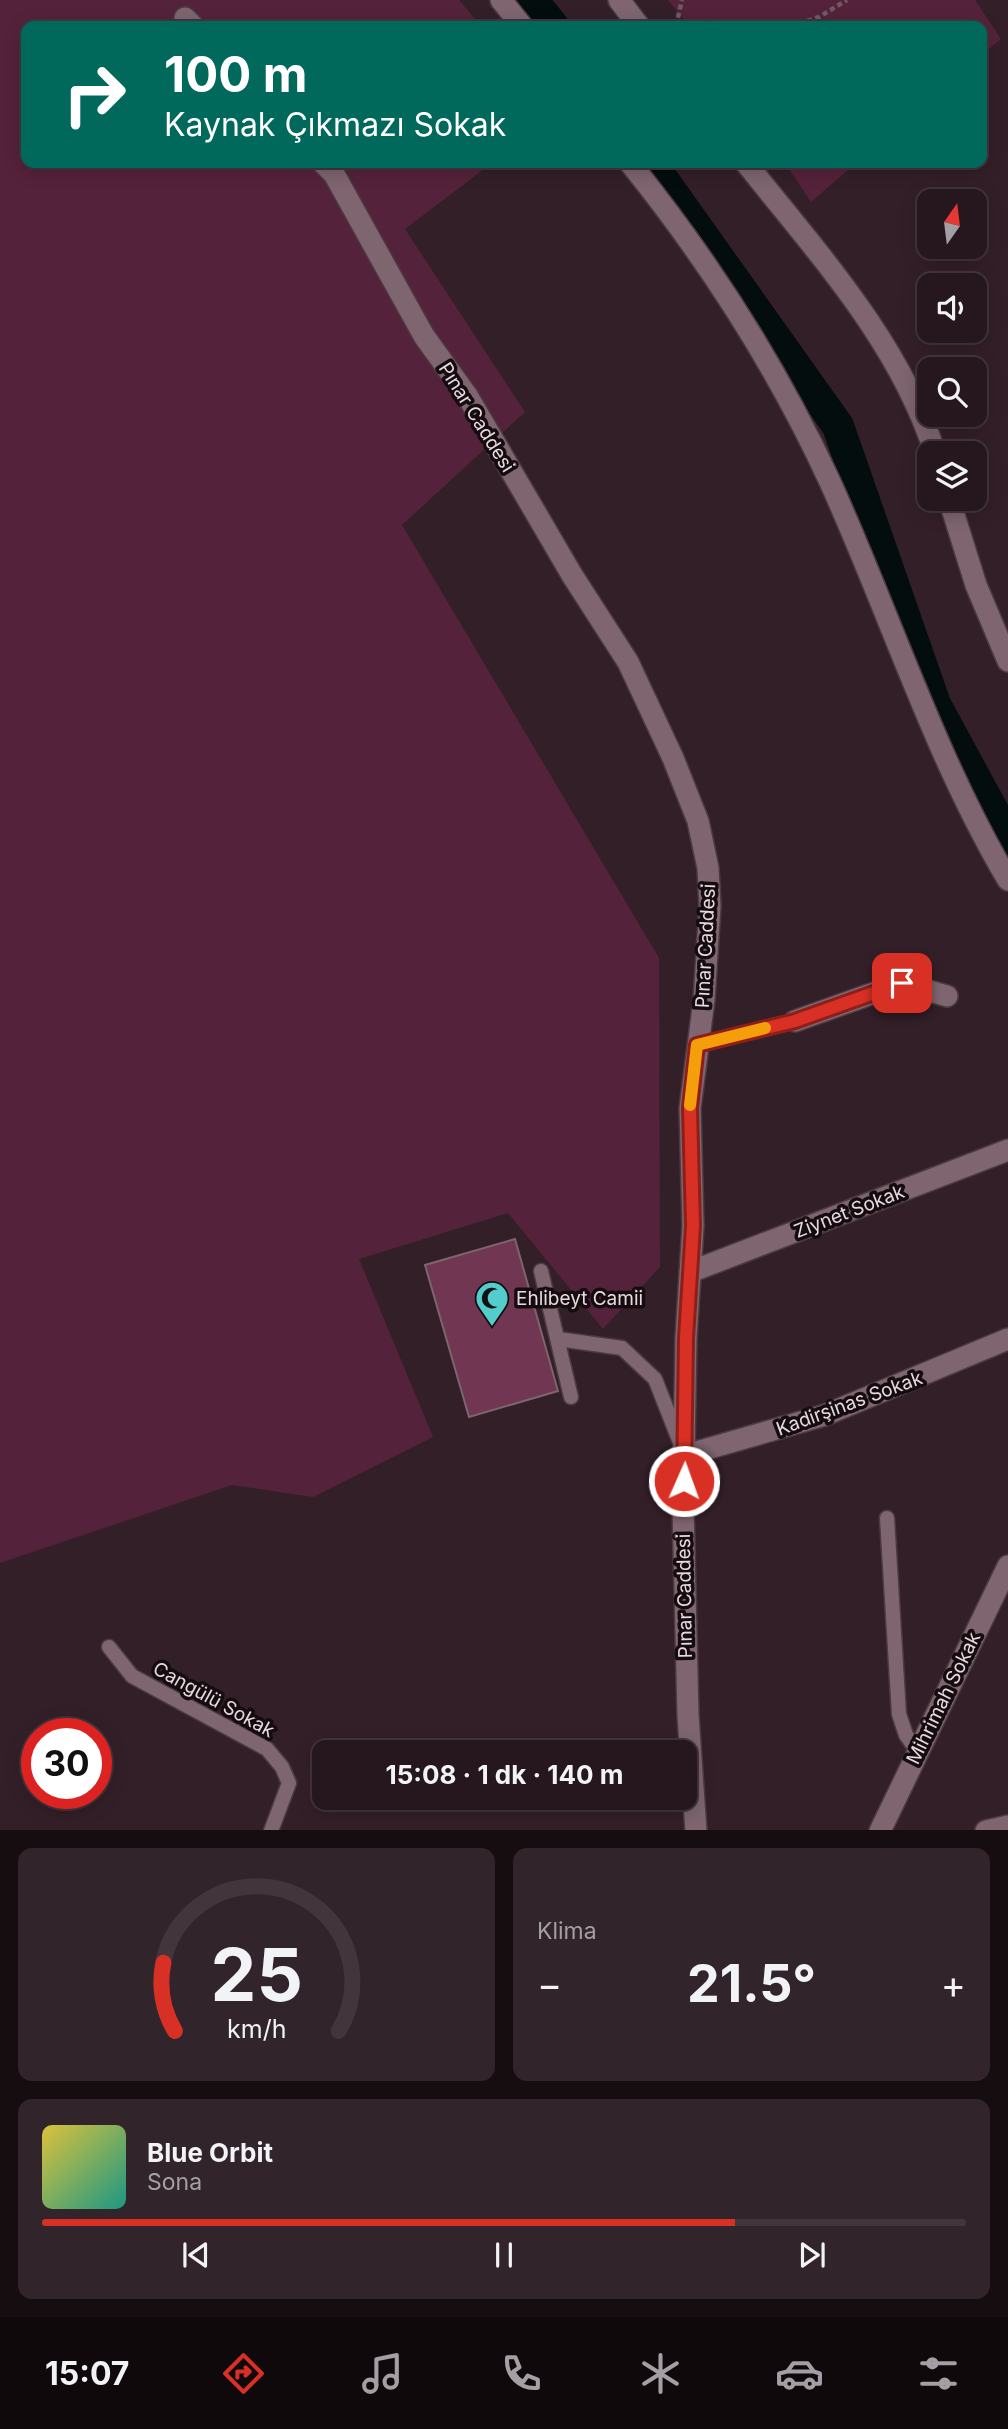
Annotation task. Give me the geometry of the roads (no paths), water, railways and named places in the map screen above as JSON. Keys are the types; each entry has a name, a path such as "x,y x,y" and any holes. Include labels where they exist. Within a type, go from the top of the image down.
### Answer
{"street":[{"path":"500,0 518,21"},
{"path":"619,0 635,21"},
{"name":"Pınar Caddesi","path":"328,168 334,174 424,336 468,397 572,575 628,662 673,758 698,821 708,868 709,945 690,1108 693,1158 683,1584 696,1830"},
{"path":"635,168 706,268 783,388 844,514 948,763 1008,880"},
{"path":"750,168 869,319 896,362 931,441"},
{"path":"953,511 976,585 1008,661"},
{"path":"795,1021 902,983 947,996"},
{"name":"Ziynet Sokak","path":"690,1272 1008,1150"},
{"name":"Kadirşinas Sokak","path":"685,1455 825,1415 1008,1339"},
{"name":"Mihrimah Sokak","path":"880,1830 1008,1566"},
{"path":"986,1830 1008,1826"}],"lane":[{"path":"697,1045 795,1021"},
{"path":"541,1271 571,1396"},
{"path":"558,1339 622,1348 655,1379 685,1455"},
{"path":"887,1518 899,1714 906,1735 918,1752"},
{"name":"Cangülü Sokak","path":"109,1647 132,1676 267,1749 275,1756 289,1783 271,1830"}],"waterway":[{"path":"532,0 549,21"},
{"path":"655,168 838,426 935,704 1008,839"}],"place":[{"name":"Ehlibeyt Camii","path":"492,1328"}]}
